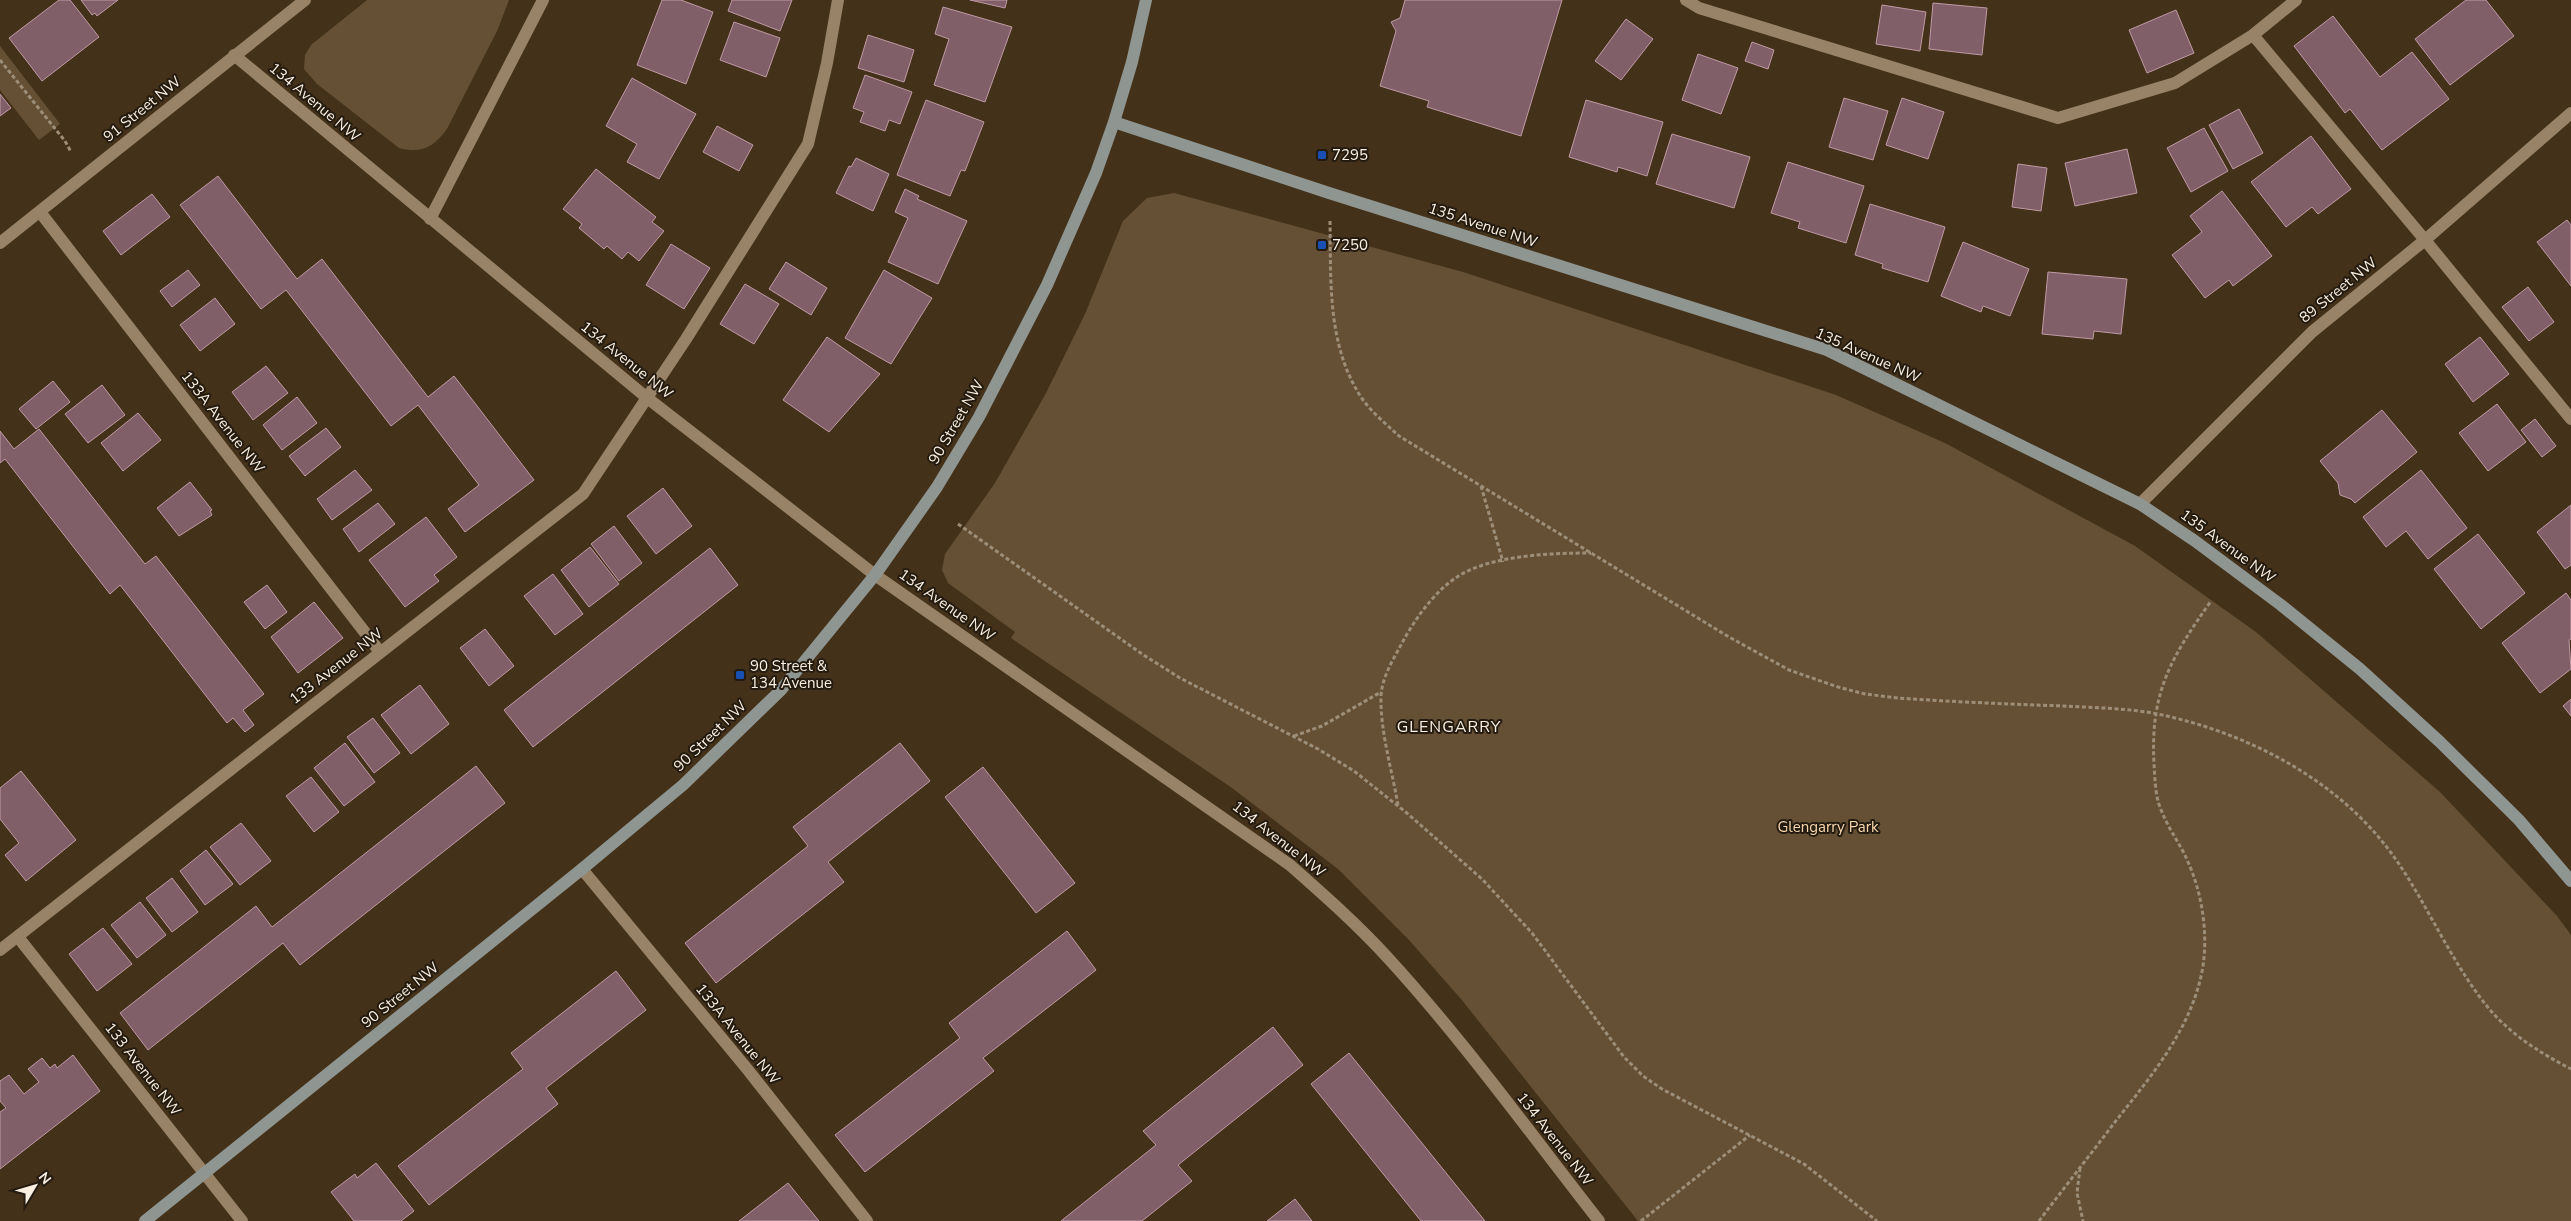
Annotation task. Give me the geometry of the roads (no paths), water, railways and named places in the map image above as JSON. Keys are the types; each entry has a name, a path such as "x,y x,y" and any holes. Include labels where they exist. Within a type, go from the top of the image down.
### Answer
{"street":[{"name":"91 Street NW","path":"0,243 305,0"},
{"path":"430,219 543,0"},
{"name":"133 Avenue NW","path":"0,950 583,494 686,339 808,144 827,63 838,0"},
{"path":"1114,122 1132,62 1146,0"},
{"path":"1686,0 1698,8 2058,118 2175,83 2253,35 2296,0"},
{"path":"2253,35 2425,240 2571,419"},
{"name":"134 Avenue NW","path":"234,56 646,397 875,575 1220,814 1290,865 1334,904 1388,957 1426,1000 1599,1221"},
{"name":"89 Street NW","path":"2140,504 2312,332 2425,240 2570,113"},
{"name":"135 Avenue NW","path":"1114,122 1329,193 1826,350 2140,504 2195,541 2281,605 2360,669 2440,742 2519,820 2571,881"},
{"name":"90 Street NW","path":"145,1221 582,870 683,784 781,690 875,575 937,487 979,417 1022,336 1096,173 1114,122"},
{"name":"133A Avenue NW","path":"40,212 380,652"},
{"name":"133A Avenue NW","path":"582,870 748,1070 867,1221"},
{"name":"133 Avenue NW","path":"18,937 242,1221"}],"place":[{"name":"7295","path":"1322,155"},
{"name":"7250","path":"1322,245"},
{"name":"90 Street & 134 Avenue","path":"740,675"}],"district":[{"name":"GLENGARRY","path":"1449,727"}],"park label":[{"name":"Glengarry Park","path":"1828,827"}]}
